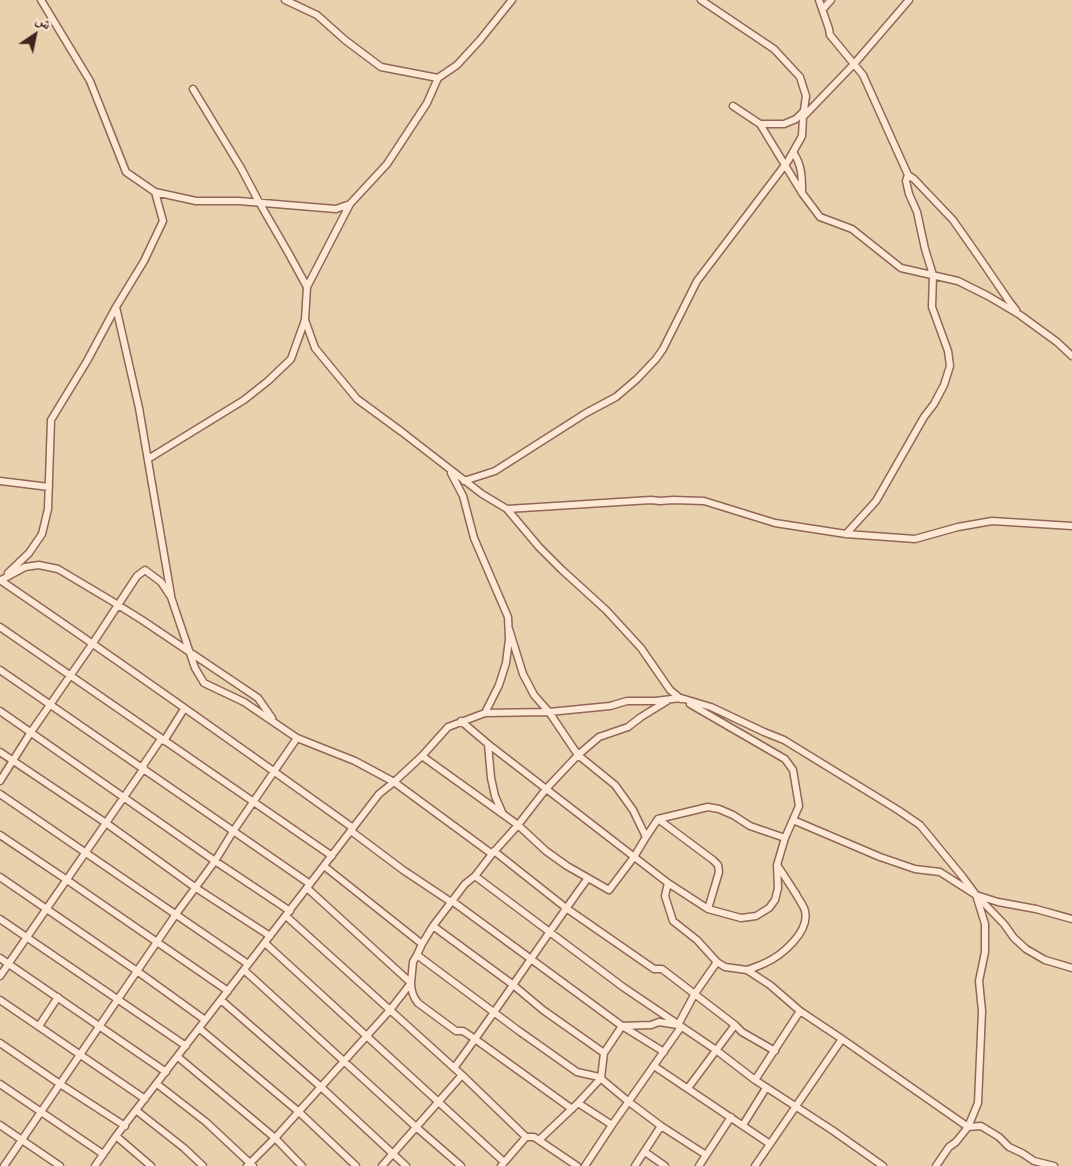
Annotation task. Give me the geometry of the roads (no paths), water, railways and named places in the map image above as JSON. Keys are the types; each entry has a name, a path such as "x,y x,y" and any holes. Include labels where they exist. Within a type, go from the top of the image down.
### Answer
{"street":[{"path":"41,0 90,81 126,172 155,192 196,201 259,202 336,209 350,204"},
{"path":"285,0 316,16 381,67 438,78"},
{"path":"148,459 244,400 291,359 305,320 307,288 350,204 387,164 427,103 438,78 457,65 512,0"},
{"path":"464,482 495,471 616,397 638,379 663,349 697,281 785,165 802,136 806,96 800,76 774,50 701,0"},
{"path":"819,0 830,35 863,75 908,175 953,220 1008,302 1020,315"},
{"path":"823,9 831,0"},
{"path":"760,124 784,124 803,114 854,64 909,0"},
{"path":"194,89 290,254 307,288"},
{"path":"734,106 760,124 802,194 820,217 852,229 901,268 958,282 988,296 1020,315 1057,342 1072,356"},
{"path":"793,152 802,174 802,194"},
{"path":"846,534 876,501 934,404 944,385 950,366 948,351 932,307 933,275 917,212 909,194 906,181 908,175"},
{"path":"0,581 29,553 42,534 48,508 51,420 144,261 163,221 155,192"},
{"path":"116,307 139,408 171,597 195,668 204,683 244,702 297,738 356,761 394,782 493,852 566,908 654,969 662,969 742,1032 774,1051"},
{"path":"305,320 315,348 358,400 402,432 464,482 507,508 538,547 612,616 641,648 670,690 785,759 793,770 799,806 785,838 777,865 778,888 775,900 769,908 756,916 741,918 708,909 668,883 461,721"},
{"path":"449,470 463,496 474,538 508,616 509,639 506,663 499,685 484,713"},
{"path":"0,481 49,487"},
{"path":"507,508 652,500 704,501 775,523 846,534 915,539 958,527 992,521 1072,526"},
{"path":"0,581 25,568 38,565 58,569 118,605 258,698 277,724"},
{"path":"0,781 137,576 145,570 161,582 171,597"},
{"path":"0,581 93,643 274,771 403,870 452,902 622,1026 664,1052"},
{"path":"0,628 332,856"},
{"path":"509,629 523,674 534,695 549,712 578,755 616,785 633,810 646,837"},
{"path":"0,670 234,830 308,886 411,983"},
{"path":"96,1166 116,1136 379,794 422,756 448,727 484,713 549,712 610,706 627,701 655,701 681,698 711,707 784,740 920,825 976,895 1004,924 1014,938 1026,949 1045,960 1072,968"},
{"path":"572,1109 475,1039 463,1032 456,1031 418,1003 413,997 411,989 413,962 433,926 465,884 475,876 546,789 578,755 599,737 628,727 668,700"},
{"path":"0,976 184,709"},
{"path":"0,711 288,913 526,1137 534,1137 577,1166"},
{"path":"4,1166 297,738"},
{"path":"488,744 491,778 495,796 502,813"},
{"path":"0,752 106,823 196,888 270,936"},
{"path":"422,756 518,825 546,851 566,866 609,890 634,857 658,819 708,807 719,809 750,826 785,838"},
{"path":"0,794 176,914 246,967 416,1127 461,1166"},
{"path":"658,819 718,865 719,872 708,909"},
{"path":"793,820 880,857 915,869 940,872 976,895 1072,919"},
{"path":"0,835 228,991"},
{"path":"746,970 779,955 792,944 805,923 806,912 802,903 777,865"},
{"path":"324,866 422,944"},
{"path":"475,876 623,987 716,1050 754,1080 796,1106 883,1166"},
{"path":"0,877 206,1020"},
{"path":"454,1068 588,878"},
{"path":"668,883 665,896 673,921 697,940 717,962 725,967 746,970 770,985 800,1011 968,1126 981,1126 1034,1161 1054,1166"},
{"path":"936,1166 968,1126 978,1103 982,1011 979,981 985,952 985,924 976,895"},
{"path":"0,919 186,1046"},
{"path":"433,926 512,984 543,1010 604,1053"},
{"path":"265,943 438,1101 503,1164 526,1137"},
{"path":"418,956 578,1072 601,1078 661,1126 706,1155"},
{"path":"0,958 166,1072"},
{"path":"585,1166 664,1052 680,1026 694,995 717,962"},
{"path":"157,1084 206,1122 250,1165 345,1061 411,983"},
{"path":"39,1026 58,998"},
{"path":"0,1000 145,1099"},
{"path":"221,1000 321,1087 406,1166"},
{"path":"754,1080 800,1011"},
{"path":"622,1026 659,1022 680,1026"},
{"path":"688,1088 735,1025"},
{"path":"539,1140 601,1078 604,1053 622,1026"},
{"path":"200,1028 299,1112 356,1166"},
{"path":"755,1166 842,1039"},
{"path":"0,1043 125,1126"},
{"path":"178,1057 275,1138 302,1166"},
{"path":"654,1066 770,1144"},
{"path":"382,1166 462,1075"},
{"path":"0,1084 103,1154"},
{"path":"742,1125 766,1088"},
{"path":"578,1103 612,1125"},
{"path":"137,1110 204,1166"},
{"path":"699,1166 731,1118"},
{"path":"0,1125 60,1166"},
{"path":"635,1166 661,1126"},
{"path":"116,1136 151,1166"},
{"path":"645,1152 665,1166"}]}
